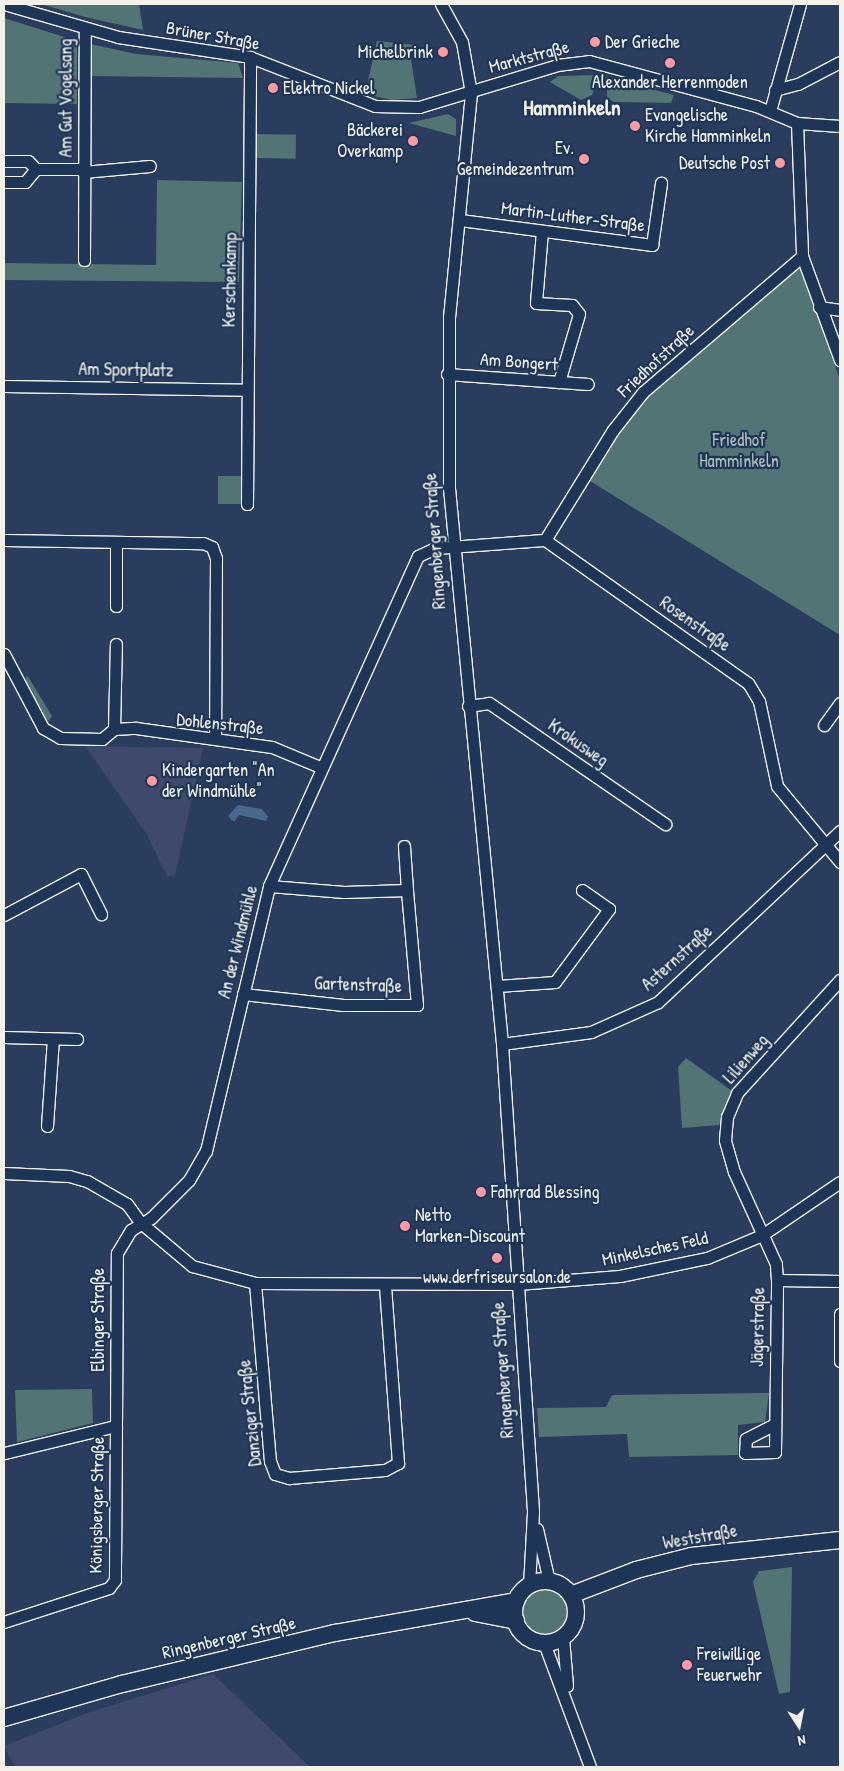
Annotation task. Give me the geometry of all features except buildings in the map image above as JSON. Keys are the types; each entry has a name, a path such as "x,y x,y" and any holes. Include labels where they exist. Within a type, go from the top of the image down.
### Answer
{"main road":[{"name":"Weststraße","path":"571,1595 636,1570 692,1556 840,1540"},
{"path":"549,1581 571,1595 574,1622 563,1637 544,1642 527,1636 516,1621 516,1602 529,1585 549,1581"},
{"name":"Ringenberger Straße","path":"4,1718 122,1684 335,1633 428,1614 468,1612 516,1602"},
{"name":"Ringenberger Straße","path":"468,1612 516,1621"}],"street":[{"name":"Brüner Straße","path":"4,4 118,37 250,57 375,106 420,107 471,93"},
{"name":"Ringenberger Straße","path":"441,4 462,42 471,93 447,374 455,546 468,706 502,1044 533,1512 529,1585"},
{"path":"770,111 800,4"},
{"name":"Am Gut Vogelsang","path":"84,260 85,28"},
{"name":"Kerschenkamp","path":"247,504 250,57"},
{"name":"Marktstraße","path":"471,93 557,65 590,61 770,111 797,123 840,126"},
{"path":"775,90 798,84 840,62"},
{"path":"797,123 802,256 819,307 840,360"},
{"name":"Am Gut Vogelsang","path":"4,161 28,160 36,169 83,171 150,166"},
{"name":"Am Gut Vogelsang","path":"4,182 25,182 36,169"},
{"name":"Martin-Luther-Straße","path":"460,220 652,245 661,184"},
{"path":"542,231 536,303 572,305 579,314 559,382"},
{"name":"Friedhofstraße","path":"545,540 613,430 643,392 802,256"},
{"path":"819,307 840,310"},
{"name":"Am Bongert","path":"447,374 588,384"},
{"name":"Am Sportplatz","path":"4,386 247,390"},
{"path":"4,540 203,543 212,547 214,738"},
{"path":"455,546 545,540"},
{"name":"Rosenstraße","path":"545,540 757,691 777,786 840,862"},
{"path":"116,542 116,606"},
{"name":"An der Windmühle","path":"141,1224 189,1180 206,1151 269,886 320,767 418,556 455,546"},
{"path":"4,654 44,728 60,738 102,740 114,729 116,644"},
{"name":"Krokusweg","path":"468,706 489,703 665,824"},
{"path":"824,725 840,703"},
{"name":"Dohlenstraße","path":"114,729 214,738 272,747 320,767"},
{"name":"Asternstraße","path":"502,1044 591,1032 658,1002 840,831"},
{"name":"Gartenstraße","path":"243,994 343,1005 417,1005 404,846"},
{"path":"4,915 81,874 101,914"},
{"path":"269,886 344,892 407,890"},
{"path":"497,986 555,982 609,909 582,890"},
{"name":"Lilienweg","path":"762,1235 734,1172 725,1140 727,1117 737,1093 840,980"},
{"path":"4,1038 77,1039"},
{"path":"47,1126 53,1039"},
{"path":"4,1173 69,1176 88,1181 126,1204 141,1224 192,1266 255,1283 518,1284"},
{"name":"Minkelsches Feld","path":"518,1284 620,1276 681,1264 762,1235 840,1182"},
{"name":"Elbinger Straße","path":"116,1426 114,1273 123,1241 141,1224"},
{"name":"Jägerstraße","path":"762,1235 776,1264 775,1424"},
{"path":"777,1280 840,1282"},
{"name":"Danziger Straße","path":"255,1283 270,1461 275,1474 289,1478 385,1470 398,1463 385,1284"},
{"path":"840,1314 840,1361"},
{"name":"Königsberger Straße","path":"4,1453 116,1426 115,1580 109,1588 4,1622"},
{"name":"Ringenberger Straße","path":"533,1512 549,1581"},
{"path":"563,1637 568,1698"},
{"path":"544,1642 568,1698 590,1767"}],"shaded area":[{"name":"Kindergarten \"An der Windmühle\"","path":"85,746 203,748 175,876 167,876 146,833"},
{"path":"238,805 262,809 268,817 266,821 239,815 234,822 228,816"},
{"path":"213,1674 310,1767 15,1767 4,1746 87,1713"}],"green space":[{"path":"41,4 139,4 143,30 85,17"},
{"path":"4,18 77,41 77,104 4,103"},
{"path":"377,41 416,45 410,52 417,98 392,100 365,94"},
{"path":"90,44 136,54 238,63 243,78 90,76"},
{"path":"598,75 674,95 671,103 614,102 607,98 607,87 595,86 592,95 581,100 550,82 558,76"},
{"path":"448,114 456,119 456,136 409,123"},
{"path":"255,134 296,135 296,159 255,158"},
{"path":"157,180 242,182 239,282 4,280 4,263 156,265"},
{"name":"Friedhof Hamminkeln","path":"795,267 801,268 840,380 840,635 590,481 635,408"},
{"path":"218,476 241,476 241,504 218,504"},
{"path":"27,675 52,716 48,722 25,685"},
{"path":"686,1058 732,1091 719,1125 682,1128 678,1067"},
{"path":"92,1389 93,1423 17,1442 15,1390"},
{"path":"769,1393 765,1422 738,1425 738,1455 629,1457 627,1434 539,1437 537,1408 606,1407 612,1395"},
{"path":"792,1567 790,1692 779,1694 753,1582 759,1571"},
{"path":"546,1587 560,1591 567,1598 571,1612 567,1626 560,1633 546,1637 532,1633 525,1626 521,1612 525,1598 532,1591"}],"place":[{"name":"Der Grieche","path":"595,42"},
{"name":"Michelbrink","path":"443,52"},
{"name":"Alexander Herrenmoden","path":"670,63"},
{"name":"Elektro Nickel","path":"273,88"},
{"name":"Evangelische Kirche Hamminkeln","path":"635,126"},
{"name":"Bäckerei Overkamp","path":"413,141"},
{"name":"Ev. Gemeindezentrum","path":"584,159"},
{"name":"Deutsche Post","path":"780,163"},
{"name":"Kindergarten \"An der Windmühle\"","path":"152,781"},
{"name":"Fahrrad Blessing","path":"481,1192"},
{"name":"Netto Marken-Discount","path":"405,1226"},
{"name":"www.derfriseursalon.de","path":"497,1258"},
{"name":"Freiwillige Feuerwehr","path":"687,1665"}],"district":[{"name":"Hamminkeln","path":"572,108"}]}
